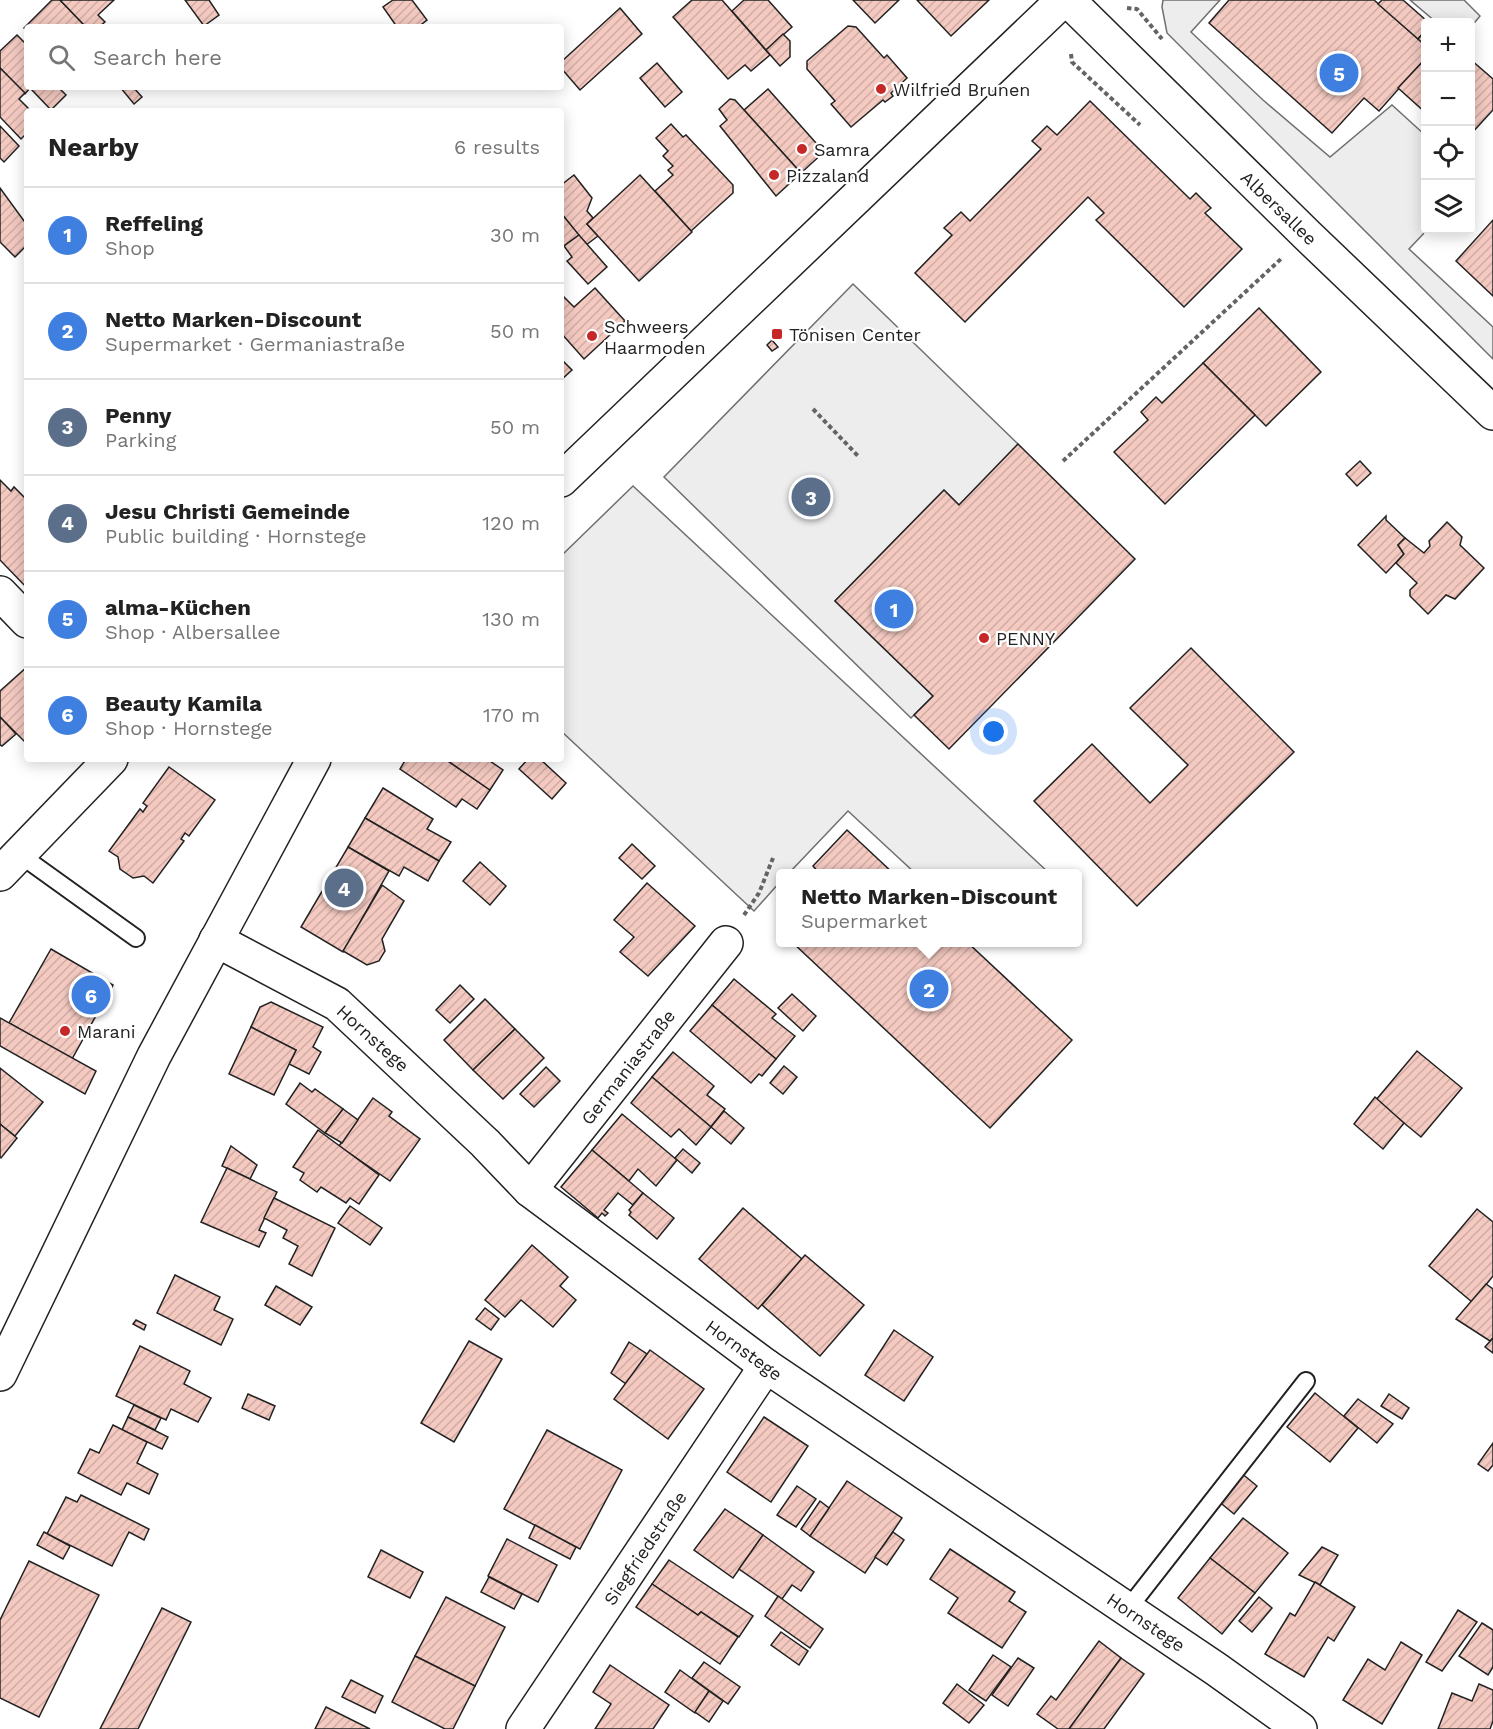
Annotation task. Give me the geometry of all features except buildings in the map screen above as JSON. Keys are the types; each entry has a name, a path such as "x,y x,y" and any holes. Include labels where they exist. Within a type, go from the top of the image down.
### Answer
{"street":[{"path":"564,477 1063,0"},
{"name":"Albersallee","path":"1068,0 1307,235 1493,413"},
{"path":"0,593 24,618"},
{"path":"10,864 108,762"},
{"path":"0,1374 154,1056 312,762"},
{"name":"Hornstege","path":"216,940 338,1004 485,1143 530,1190 766,1366 1300,1729"},
{"name":"Germaniastraße","path":"530,1190 726,943"},
{"name":"Siegfriedstraße","path":"523,1729 766,1366"}],"lane":[{"path":"10,864 136,938"},
{"path":"1127,1610 1306,1381"}],"path":[{"path":"1063,461 1307,235"},
{"path":"813,410 859,457"},
{"path":"726,943 759,893 772,858"}],"shaded area":[{"path":"1163,0 1220,0 1191,32 1263,100 1330,157 1392,105 1421,131 1421,234 1423,234 1409,249 1493,327 1493,359 1167,33 1162,7"},
{"path":"1410,0 1464,0 1480,16 1475,22 1475,18 1431,18"},
{"path":"853,284 1018,444 959,505 944,490 835,601 933,696 911,718 664,477"},
{"path":"633,486 1045,869 911,869 848,811 793,869 776,869 776,886 754,911 564,734 564,553"}],"place":[{"name":"alma-Küchen","path":"1339,73"},
{"name":"Wilfried Brunen","path":"881,89"},
{"name":"Samra","path":"802,149"},
{"name":"Pizzaland","path":"774,175"},
{"name":"Tönisen Center","path":"777,334"},
{"name":"Schweers Haarmoden","path":"592,336"},
{"name":"Penny","path":"811,497"},
{"name":"Reffeling","path":"894,609"},
{"name":"PENNY","path":"984,638"},
{"name":"Jesu Christi Gemeinde","path":"344,888"},
{"name":"Netto Marken-Discount","path":"929,989"},
{"name":"Beauty Kamila","path":"91,995"},
{"name":"Marani","path":"65,1031"}]}
